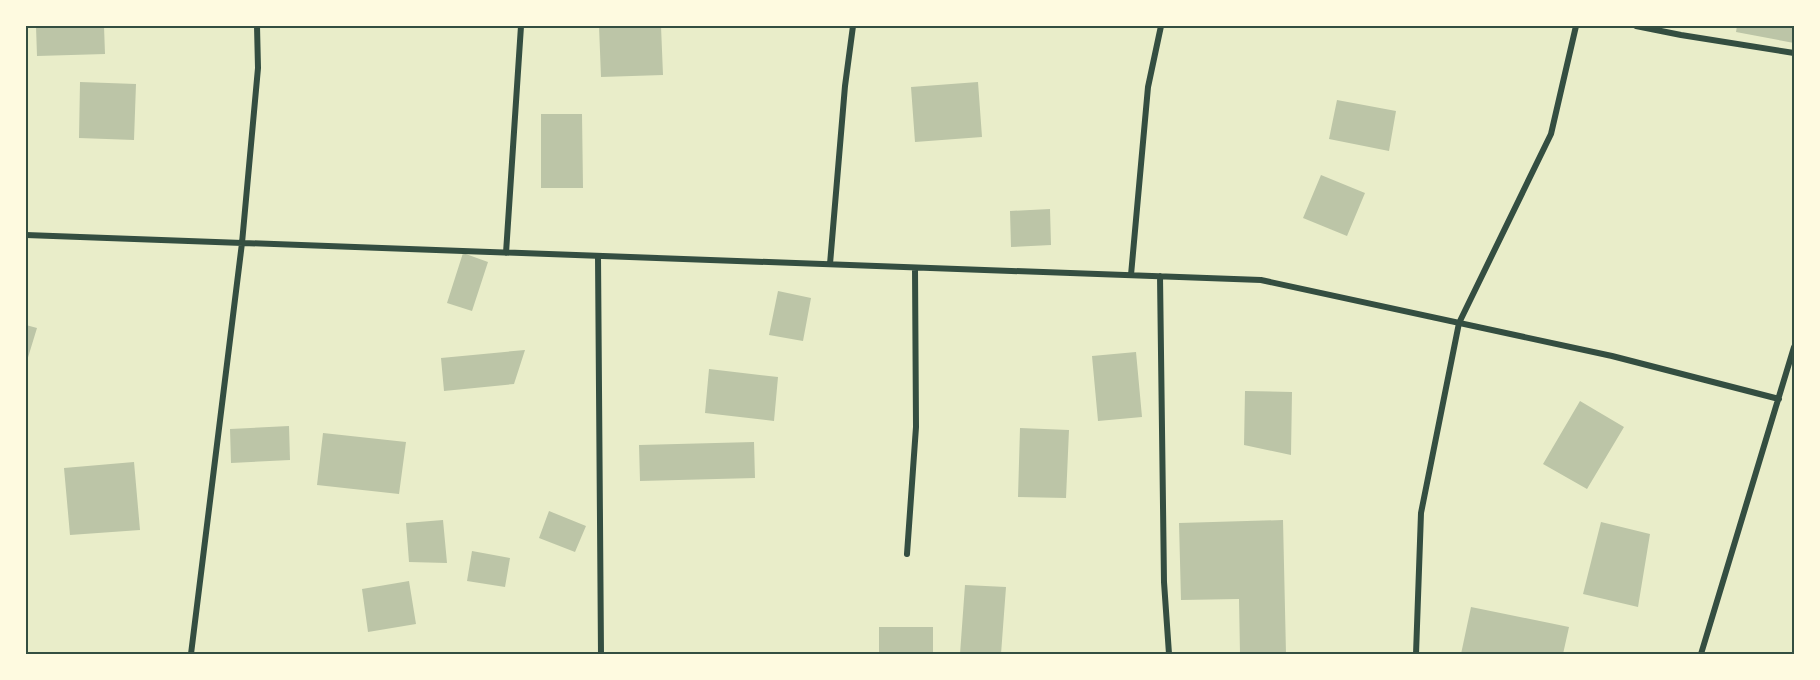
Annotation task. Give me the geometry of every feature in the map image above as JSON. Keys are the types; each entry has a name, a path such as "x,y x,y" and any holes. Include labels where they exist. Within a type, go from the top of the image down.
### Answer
{"street":[{"path":"191,654 242,243 258,68 257,26"},
{"path":"506,253 521,26"},
{"path":"830,264 844,86 853,26"},
{"path":"1131,275 1148,87 1161,26"},
{"path":"1416,654 1421,513 1459,323 1551,135 1576,26"},
{"path":"1636,26 1794,53"},
{"path":"26,235 1261,280 1612,356 1779,399"},
{"path":"598,256 601,654"},
{"path":"907,554 916,427 915,267"},
{"path":"1160,276 1164,582 1169,654"},
{"path":"1701,654 1794,347"}],"building":[{"path":"36,26 104,26 105,54 37,56"},
{"path":"599,26 661,26 663,75 601,77"},
{"path":"1737,26 1794,26 1794,43 1736,32"},
{"path":"80,82 136,84 134,140 79,138"},
{"path":"978,82 982,137 915,142 911,87"},
{"path":"1337,100 1396,111 1389,151 1329,139"},
{"path":"541,114 582,114 583,188 541,188"},
{"path":"1321,175 1365,193 1347,236 1303,218"},
{"path":"1050,209 1051,245 1011,247 1010,211"},
{"path":"463,253 488,262 472,311 447,303"},
{"path":"778,291 811,298 803,341 769,335"},
{"path":"26,325 37,328 26,364"},
{"path":"525,350 514,384 444,391 441,358"},
{"path":"1136,352 1142,417 1098,421 1092,356"},
{"path":"709,369 778,377 774,421 705,413"},
{"path":"1245,391 1292,392 1291,455 1244,445"},
{"path":"1580,401 1624,427 1587,489 1543,464"},
{"path":"289,426 290,460 231,463 230,429"},
{"path":"1020,428 1069,430 1066,498 1018,497"},
{"path":"323,433 406,442 399,494 317,485"},
{"path":"754,442 755,478 640,481 639,445"},
{"path":"134,462 140,530 70,535 64,468"},
{"path":"549,511 586,526 575,552 539,538"},
{"path":"443,520 447,563 409,562 406,523"},
{"path":"1283,520 1286,654 1240,654 1239,599 1181,600 1179,523"},
{"path":"1601,522 1650,534 1638,607 1583,594"},
{"path":"472,551 510,558 505,587 467,581"},
{"path":"409,581 416,624 368,632 362,589"},
{"path":"965,585 1006,587 1001,654 960,654"},
{"path":"1471,607 1569,627 1563,654 1461,654"},
{"path":"879,627 933,627 933,654 879,654"}]}
